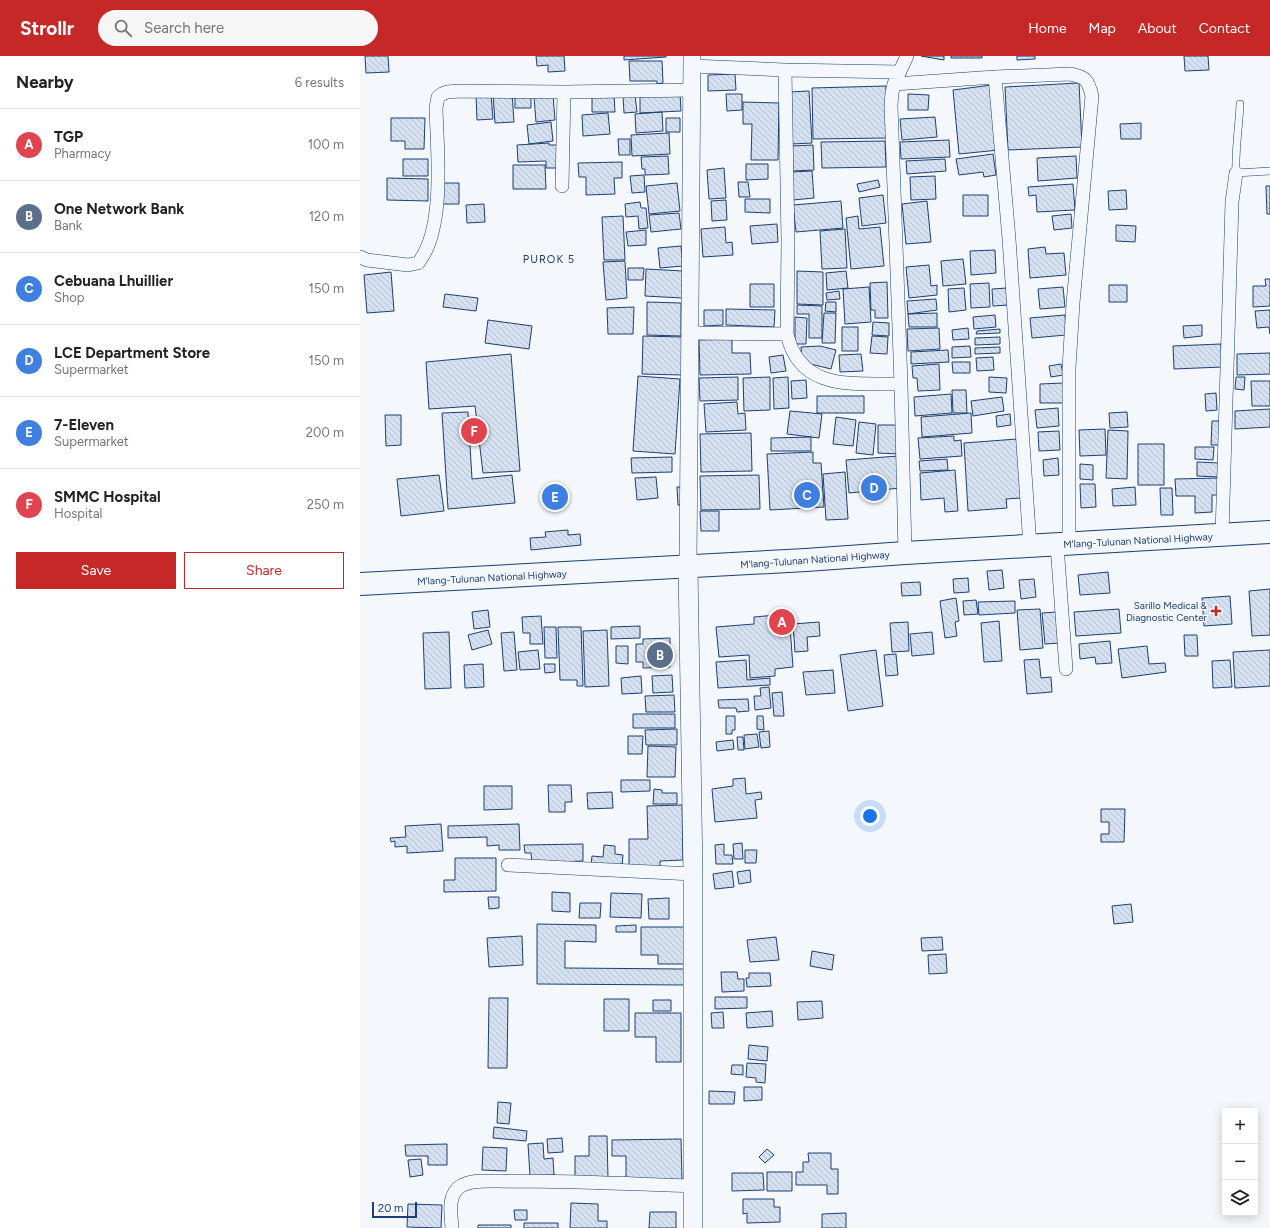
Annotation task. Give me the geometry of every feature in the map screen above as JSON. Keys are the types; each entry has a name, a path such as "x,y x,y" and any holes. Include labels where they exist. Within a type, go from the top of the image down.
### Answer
{"highway":[{"name":"M'lang-Tulunan National Highway","path":"360,584 806,560 1270,532"}],"main road":[{"path":"688,566 693,874 693,1228"}],"street":[{"path":"905,553 901,384 891,105 892,93 906,56"},
{"path":"688,566 692,61 785,70 897,78 995,77 1070,74 1078,76 1085,78 1090,86 1092,96 1073,303 1069,368 1063,544 1066,669"},
{"path":"785,70 788,241 787,334 790,345 803,367 813,374 824,378 842,382 901,384"},
{"path":"995,77 1010,247 1030,546"},
{"path":"360,257 367,260 408,265 418,263 427,249 436,210 438,181 436,108 438,97 442,94 459,91 564,92 692,90"},
{"path":"562,186 564,92"},
{"path":"1222,535 1232,202 1236,173"},
{"path":"690,333 787,334"},
{"path":"508,865 693,874"},
{"path":"452,1228 451,1201 455,1192 461,1186 475,1182 562,1181 693,1186"}],"lane":[{"path":"1240,104 1236,173 1270,171"}],"building":[{"path":"365,56 388,56 389,72 366,73"},
{"path":"536,56 564,56 565,71 548,72 548,65 537,66"},
{"path":"624,56 666,56 666,57 624,60"},
{"path":"921,56 944,56 944,60"},
{"path":"951,56 982,56 982,58 951,58"},
{"path":"1017,56 1035,56 1035,59 1017,60"},
{"path":"1184,56 1208,56 1209,70 1185,71"},
{"path":"629,61 662,61 663,83 657,84 657,81 630,81"},
{"path":"735,74 736,90 708,91 708,75"},
{"path":"1079,83 1082,147 1008,150 1005,87"},
{"path":"992,85 999,150 959,154 953,90"},
{"path":"886,86 887,138 813,139 812,88"},
{"path":"809,91 812,143 792,144 789,92"},
{"path":"512,93 514,122 495,123 493,94"},
{"path":"531,93 531,108 515,108 515,94"},
{"path":"680,93 681,111 640,113 640,94"},
{"path":"491,94 493,119 477,120 476,95"},
{"path":"614,94 615,112 592,112 592,95"},
{"path":"726,94 742,94 742,110 727,111"},
{"path":"908,94 929,95 928,110 908,110"},
{"path":"553,95 555,120 536,122 534,97"},
{"path":"635,95 637,112 624,113 623,96"},
{"path":"743,102 779,103 778,160 751,160 752,124 743,124"},
{"path":"662,112 663,131 636,133 635,114"},
{"path":"608,113 610,134 583,136 582,115"},
{"path":"935,117 937,137 902,140 900,119"},
{"path":"391,118 425,118 424,149 405,149 405,141 391,141"},
{"path":"666,118 680,118 680,132 666,132"},
{"path":"551,122 553,141 529,144 527,125"},
{"path":"1141,123 1141,139 1121,139 1120,124"},
{"path":"669,133 670,154 632,156 631,135"},
{"path":"618,139 630,139 630,155 619,155"},
{"path":"949,140 950,157 901,159 900,142"},
{"path":"885,141 886,167 822,168 821,142"},
{"path":"549,143 549,145 557,145 559,168 546,168 546,161 518,162 517,145"},
{"path":"813,145 814,170 793,171 792,146"},
{"path":"993,154 996,175 984,177 983,172 959,175 956,159"},
{"path":"668,156 669,174 645,175 645,169 642,169 641,157"},
{"path":"1076,156 1077,178 1038,181 1037,158"},
{"path":"403,159 428,159 428,176 403,176"},
{"path":"945,159 946,171 907,174 906,161"},
{"path":"622,162 622,178 614,178 615,194 586,195 586,177 579,177 578,163"},
{"path":"746,164 768,164 768,179 746,180"},
{"path":"513,165 545,165 546,189 513,189"},
{"path":"724,168 726,198 709,199 707,170"},
{"path":"812,171 814,198 793,200 791,172"},
{"path":"644,175 645,192 632,193 630,176"},
{"path":"935,176 936,199 911,200 910,177"},
{"path":"387,178 428,179 428,201 387,200"},
{"path":"878,180 880,187 859,192 857,184"},
{"path":"738,182 748,182 750,197 739,197"},
{"path":"442,183 459,183 459,204 442,204"},
{"path":"677,183 680,211 649,214 646,186"},
{"path":"1073,184 1075,210 1037,212 1036,195 1029,196 1028,187"},
{"path":"1266,186 1270,186 1270,214 1267,214"},
{"path":"1126,190 1127,209 1109,210 1108,191"},
{"path":"883,195 886,223 862,226 859,198"},
{"path":"963,195 988,195 988,216 963,216"},
{"path":"745,199 770,199 770,213 745,212"},
{"path":"726,200 727,220 712,221 711,201"},
{"path":"841,201 843,228 796,232 793,205"},
{"path":"927,201 931,242 906,244 902,204"},
{"path":"640,202 641,208 646,208 648,228 639,229 638,216 626,217 625,204"},
{"path":"484,204 485,222 467,223 466,205"},
{"path":"679,213 681,229 651,232 649,215"},
{"path":"1071,214 1072,228 1054,230 1052,216"},
{"path":"623,216 625,260 604,260 602,217"},
{"path":"858,216 859,229 880,227 884,266 851,269 846,218"},
{"path":"777,224 778,242 752,244 750,226"},
{"path":"1116,225 1136,226 1135,242 1116,241"},
{"path":"725,227 726,243 732,242 733,255 703,257 701,229"},
{"path":"845,229 847,268 822,269 820,231"},
{"path":"646,230 646,245 628,246 626,232"},
{"path":"681,246 683,266 660,268 658,248"},
{"path":"1045,247 1046,254 1064,253 1066,275 1030,278 1028,249"},
{"path":"995,250 996,273 971,275 970,251"},
{"path":"963,259 966,284 943,286 941,261"},
{"path":"625,261 627,298 606,300 603,262"},
{"path":"929,265 931,286 937,285 937,295 909,298 906,267"},
{"path":"628,268 644,268 643,280 628,280"},
{"path":"646,269 683,271 682,298 645,296"},
{"path":"797,271 823,272 823,305 797,304"},
{"path":"846,271 848,288 827,290 826,273"},
{"path":"391,272 394,311 367,313 364,275"},
{"path":"1265,279 1270,279 1270,306 1253,307 1253,286 1266,286"},
{"path":"887,282 888,318 875,318 875,310 871,310 870,283"},
{"path":"989,283 990,307 971,308 970,284"},
{"path":"750,284 774,284 774,307 750,307"},
{"path":"1109,285 1127,285 1127,302 1109,302"},
{"path":"869,287 871,322 845,324 843,289"},
{"path":"1063,287 1065,307 1040,309 1038,289"},
{"path":"964,288 966,310 949,312 948,289"},
{"path":"1007,288 1008,305 993,306 992,289"},
{"path":"839,291 840,299 827,300 826,293"},
{"path":"445,294 478,298 476,311 443,307"},
{"path":"936,299 937,310 908,314 907,301"},
{"path":"647,302 681,303 681,336 647,335"},
{"path":"826,302 836,302 836,312 825,311"},
{"path":"797,305 822,306 822,338 809,338 809,314 797,314"},
{"path":"634,307 633,334 608,334 607,308"},
{"path":"726,309 775,310 774,327 726,325"},
{"path":"704,310 723,310 723,325 704,326"},
{"path":"1270,310 1270,334 1269,327 1257,328 1255,311"},
{"path":"824,313 836,313 835,343 822,343"},
{"path":"937,313 937,327 909,327 908,314"},
{"path":"995,315 996,327 974,329 973,317"},
{"path":"1065,315 1066,335 1032,338 1030,318"},
{"path":"795,317 807,318 806,344 795,344"},
{"path":"488,320 532,326 529,349 485,343"},
{"path":"873,322 889,323 889,336 872,335"},
{"path":"1202,325 1202,336 1184,338 1183,326"},
{"path":"842,327 858,327 858,351 842,351"},
{"path":"939,328 940,349 908,351 907,329"},
{"path":"968,328 969,339 953,340 952,330"},
{"path":"1000,329 1000,333 976,334 977,331"},
{"path":"643,336 682,337 682,375 642,374"},
{"path":"872,336 888,337 887,354 870,353"},
{"path":"1000,337 1000,344 975,345 975,338"},
{"path":"732,339 732,353 750,353 751,374 700,375 699,340"},
{"path":"1221,344 1222,367 1174,369 1173,346"},
{"path":"820,346 836,350 831,369 802,362 801,347"},
{"path":"970,346 971,357 952,358 952,347"},
{"path":"1000,347 1000,353 975,354 975,348"},
{"path":"948,350 949,362 911,364 911,352"},
{"path":"1270,353 1270,374 1237,375 1237,354"},
{"path":"511,354 520,471 483,473 475,406 429,409 426,362"},
{"path":"861,354 863,371 840,372 839,355"},
{"path":"783,355 786,371 771,373 769,357"},
{"path":"993,357 994,370 977,371 976,358"},
{"path":"952,362 970,362 970,373 953,373"},
{"path":"939,364 940,390 918,391 917,378 913,378 912,366"},
{"path":"1061,364 1063,375 1051,377 1049,366"},
{"path":"638,376 680,379 675,454 633,451"},
{"path":"738,377 738,400 700,401 699,378"},
{"path":"770,377 770,410 744,411 743,378"},
{"path":"788,377 789,408 774,409 773,378"},
{"path":"989,377 1007,378 1006,393 989,392"},
{"path":"1236,377 1245,377 1244,390 1235,389"},
{"path":"806,380 807,398 792,399 791,381"},
{"path":"1251,381 1270,381 1270,406 1252,406"},
{"path":"1063,383 1063,403 1040,403 1040,384"},
{"path":"952,390 966,390 967,413 953,413"},
{"path":"1216,393 1217,410 1206,411 1205,394"},
{"path":"951,394 952,413 915,416 914,397"},
{"path":"817,396 864,396 864,413 817,413"},
{"path":"1002,397 1004,411 973,416 971,401"},
{"path":"737,402 738,414 745,413 746,430 706,432 704,404"},
{"path":"1058,408 1059,426 1037,428 1035,410"},
{"path":"1270,409 1270,427 1235,429 1235,411"},
{"path":"790,411 822,414 819,438 787,434"},
{"path":"468,412 472,479 512,475 515,503 448,509 442,413"},
{"path":"1127,412 1128,427 1110,428 1109,413"},
{"path":"971,413 972,433 922,437 921,417"},
{"path":"1010,414 1011,425 997,427 996,416"},
{"path":"385,415 401,415 401,445 386,446"},
{"path":"836,417 856,420 853,446 833,444"},
{"path":"1212,421 1222,421 1221,445 1211,445"},
{"path":"859,422 876,424 873,455 856,453"},
{"path":"878,425 899,425 899,454 878,453"},
{"path":"1105,429 1106,455 1080,456 1079,430"},
{"path":"1108,430 1128,431 1127,479 1106,478"},
{"path":"1059,431 1060,450 1039,451 1038,432"},
{"path":"751,433 752,471 701,472 700,434"},
{"path":"954,436 954,441 961,440 962,456 920,459 918,438"},
{"path":"811,437 811,451 771,451 771,438"},
{"path":"1017,439 1021,498 1006,499 1007,508 968,511 964,443"},
{"path":"1138,444 1164,444 1164,485 1138,485"},
{"path":"1195,447 1214,447 1213,460 1195,459"},
{"path":"813,452 813,463 821,463 824,507 770,510 767,454"},
{"path":"898,456 901,488 849,493 846,460"},
{"path":"672,457 672,472 632,473 631,458"},
{"path":"1058,458 1059,475 1044,476 1043,460"},
{"path":"947,459 948,470 920,471 919,461"},
{"path":"1197,462 1220,463 1219,477 1197,476"},
{"path":"1080,464 1093,465 1093,480 1080,479"},
{"path":"955,470 958,511 945,512 944,498 921,500 920,473"},
{"path":"845,472 848,519 826,520 823,474"},
{"path":"439,475 444,511 401,516 397,479"},
{"path":"759,475 760,509 701,510 700,476"},
{"path":"656,477 658,498 637,500 635,478"},
{"path":"1219,478 1220,495 1212,495 1212,512 1195,513 1195,496 1176,496 1175,479"},
{"path":"1080,484 1095,484 1096,507 1081,508"},
{"path":"677,487 685,487 686,505 678,505"},
{"path":"1135,487 1136,505 1113,506 1112,489"},
{"path":"1160,488 1172,488 1173,515 1161,515"},
{"path":"700,511 719,511 719,531 701,531"},
{"path":"568,530 568,535 580,534 581,545 531,550 530,538 546,537 545,532"},
{"path":"1002,570 1004,588 989,590 987,571"},
{"path":"1108,572 1110,593 1080,595 1078,575"},
{"path":"968,578 969,592 954,593 953,579"},
{"path":"1034,579 1036,597 1021,599 1019,580"},
{"path":"920,582 921,595 902,596 901,583"},
{"path":"1270,589 1270,635 1252,636 1249,591"},
{"path":"1230,596 1232,624 1204,626 1202,598"},
{"path":"956,598 959,621 955,622 957,636 945,638 940,601"},
{"path":"976,600 978,614 964,615 963,601"},
{"path":"1015,601 1015,613 979,615 978,602"},
{"path":"1040,609 1043,648 1020,650 1017,610"},
{"path":"1119,609 1121,633 1076,636 1074,612"},
{"path":"488,610 490,627 474,629 472,612"},
{"path":"1057,612 1060,643 1045,644 1042,613"},
{"path":"789,614 793,667 775,669 775,676 750,678 749,655 719,657 716,627 754,624 754,617"},
{"path":"541,616 543,644 530,644 530,633 523,633 522,617"},
{"path":"999,621 1002,661 984,662 981,623"},
{"path":"819,622 820,636 807,637 808,651 795,652 793,624"},
{"path":"908,622 909,651 892,652 890,623"},
{"path":"640,626 640,638 611,639 611,627"},
{"path":"544,627 556,627 557,658 545,658"},
{"path":"558,627 581,627 583,686 577,686 577,680 560,680"},
{"path":"488,630 492,644 472,650 468,635"},
{"path":"607,630 609,686 585,687 583,631"},
{"path":"449,632 451,688 425,689 423,633"},
{"path":"514,632 517,670 504,671 501,633"},
{"path":"932,632 934,654 912,656 910,634"},
{"path":"1184,635 1197,635 1198,656 1185,656"},
{"path":"670,638 670,667 643,668 643,662 636,662 636,644 643,644 643,639"},
{"path":"1110,641 1112,663 1096,664 1095,657 1080,659 1079,644"},
{"path":"616,646 628,646 628,664 616,663"},
{"path":"1147,646 1149,664 1165,663 1166,672 1122,678 1118,649"},
{"path":"538,650 540,669 520,670 518,652"},
{"path":"876,650 883,706 848,711 840,655"},
{"path":"1270,650 1270,686 1235,688 1233,652"},
{"path":"896,654 898,675 886,676 884,655"},
{"path":"1039,659 1041,678 1051,677 1052,692 1027,694 1024,660"},
{"path":"746,660 747,680 770,678 770,685 718,688 716,662"},
{"path":"1230,660 1232,687 1213,688 1212,661"},
{"path":"483,664 484,687 465,688 464,665"},
{"path":"544,664 555,664 555,672 545,673"},
{"path":"833,670 835,693 806,695 803,672"},
{"path":"672,675 673,692 653,693 652,676"},
{"path":"641,676 642,693 622,694 621,678"},
{"path":"769,687 771,708 755,710 754,696 761,696 760,688"},
{"path":"782,692 784,716 774,716 772,693"},
{"path":"674,695 675,712 646,712 645,696"},
{"path":"748,699 749,711 737,712 736,708 719,708 718,700"},
{"path":"633,714 675,714 675,728 633,728"},
{"path":"726,716 735,716 735,730 732,730 732,734 726,734"},
{"path":"757,716 763,716 764,730 757,729"},
{"path":"677,729 677,745 646,745 645,730"},
{"path":"769,731 770,747 761,748 759,732"},
{"path":"757,734 759,747 745,749 744,735"},
{"path":"628,736 643,736 642,754 628,754"},
{"path":"737,737 743,737 744,750 738,750"},
{"path":"733,740 734,749 717,751 716,742"},
{"path":"648,746 676,747 675,777 647,777"},
{"path":"745,778 746,794 761,792 762,799 755,800 757,818 715,822 712,789 733,786 733,779"},
{"path":"621,780 650,780 650,791 621,792"},
{"path":"548,785 571,785 572,802 565,802 565,812 549,812"},
{"path":"484,786 512,786 512,809 484,810"},
{"path":"654,789 662,790 662,793 677,793 677,804 653,804"},
{"path":"612,792 613,808 588,809 587,793"},
{"path":"682,805 683,860 660,861 660,867 629,867 629,839 648,839 647,806"},
{"path":"1101,809 1125,809 1124,842 1101,842 1101,834 1109,834 1109,822 1101,822"},
{"path":"441,824 443,851 407,853 407,846 395,847 395,841 391,842 390,838 406,837 405,826"},
{"path":"519,824 520,850 499,850 499,845 487,846 487,837 448,838 448,826"},
{"path":"742,843 743,859 734,859 733,844"},
{"path":"583,844 583,861 532,863 531,853 525,853 524,845"},
{"path":"724,844 724,855 732,855 733,864 716,864 715,845"},
{"path":"604,845 615,846 615,854 623,855 622,866 591,865 592,856 603,857"},
{"path":"745,850 757,850 756,863 745,863"},
{"path":"455,858 496,858 496,891 444,892 444,880 455,880"},
{"path":"750,870 751,882 739,884 737,872"},
{"path":"732,871 734,887 715,889 713,874"},
{"path":"552,892 570,893 570,912 552,911"},
{"path":"611,893 642,894 641,918 610,917"},
{"path":"488,897 499,897 499,908 489,909"},
{"path":"669,898 669,919 649,919 648,899"},
{"path":"580,903 601,903 600,918 579,918"},
{"path":"1131,904 1133,922 1114,924 1112,906"},
{"path":"537,924 596,925 596,942 565,941 565,968 684,969 684,985 537,984"},
{"path":"636,925 636,932 616,932 616,926"},
{"path":"641,927 685,927 685,964 658,964 658,955 641,955"},
{"path":"522,936 523,965 489,967 487,938"},
{"path":"776,937 779,960 750,962 747,940"},
{"path":"942,937 943,950 922,951 921,938"},
{"path":"812,951 834,955 832,970 810,966"},
{"path":"946,954 947,973 929,974 928,955"},
{"path":"721,972 737,972 738,979 744,979 744,991 722,992"},
{"path":"749,973 770,973 771,986 747,987 746,978 749,978"},
{"path":"715,997 747,997 747,1008 715,1009"},
{"path":"489,998 508,998 507,1068 488,1068"},
{"path":"604,999 629,999 629,1031 604,1031"},
{"path":"653,1000 671,1000 671,1011 653,1011"},
{"path":"822,1001 823,1018 798,1020 797,1002"},
{"path":"772,1011 773,1026 747,1028 746,1013"},
{"path":"723,1012 724,1028 712,1028 711,1013"},
{"path":"635,1013 681,1013 681,1062 656,1062 656,1037 635,1037"},
{"path":"749,1045 768,1047 767,1061 748,1059"},
{"path":"747,1063 766,1064 765,1083 756,1082 756,1078 746,1077"},
{"path":"732,1065 743,1065 743,1075 731,1074"},
{"path":"744,1087 762,1087 762,1100 744,1101"},
{"path":"709,1091 735,1092 734,1104 709,1104"},
{"path":"498,1102 511,1103 509,1124 497,1123"},
{"path":"494,1127 527,1131 526,1141 493,1138"},
{"path":"589,1136 607,1136 608,1178 575,1179 575,1156 589,1156"},
{"path":"562,1138 563,1152 548,1153 547,1139"},
{"path":"681,1139 682,1180 626,1181 626,1156 612,1156 612,1140"},
{"path":"543,1143 544,1159 553,1158 554,1175 530,1176 528,1144"},
{"path":"447,1144 447,1165 428,1165 428,1156 406,1156 405,1145"},
{"path":"483,1147 507,1148 506,1171 482,1170"},
{"path":"767,1149 774,1155 765,1163 759,1157"},
{"path":"808,1153 831,1153 831,1169 838,1169 838,1194 827,1194 827,1185 796,1185 796,1172 803,1172 803,1162 809,1162"},
{"path":"421,1159 423,1175 410,1177 408,1160"},
{"path":"767,1172 792,1172 792,1191 767,1191"},
{"path":"732,1173 763,1173 764,1190 732,1191"},
{"path":"743,1199 774,1199 774,1207 780,1207 780,1222 747,1223 747,1213 743,1214"},
{"path":"571,1203 598,1204 598,1221 607,1221 607,1228 570,1228"},
{"path":"408,1204 442,1205 441,1228 407,1227"},
{"path":"514,1210 527,1210 527,1220 515,1220"},
{"path":"650,1212 676,1212 676,1228 649,1228"},
{"path":"846,1213 846,1228 822,1228 822,1214"},
{"path":"524,1223 558,1223 558,1228 524,1228"},
{"path":"478,1225 511,1225 511,1228 478,1228"}],"place":[{"name":"SMMC Hospital","path":"474,431"},
{"name":"LCE Department Store","path":"874,488"},
{"name":"Cebuana Lhuillier","path":"807,495"},
{"name":"7-Eleven","path":"555,497"},
{"name":"Sarillo Medical & Diagnostic Center","path":"1216,611"},
{"name":"TGP","path":"782,622"},
{"name":"One Network Bank","path":"660,655"}],"district":[{"name":"PUROK 5","path":"549,259"}]}
